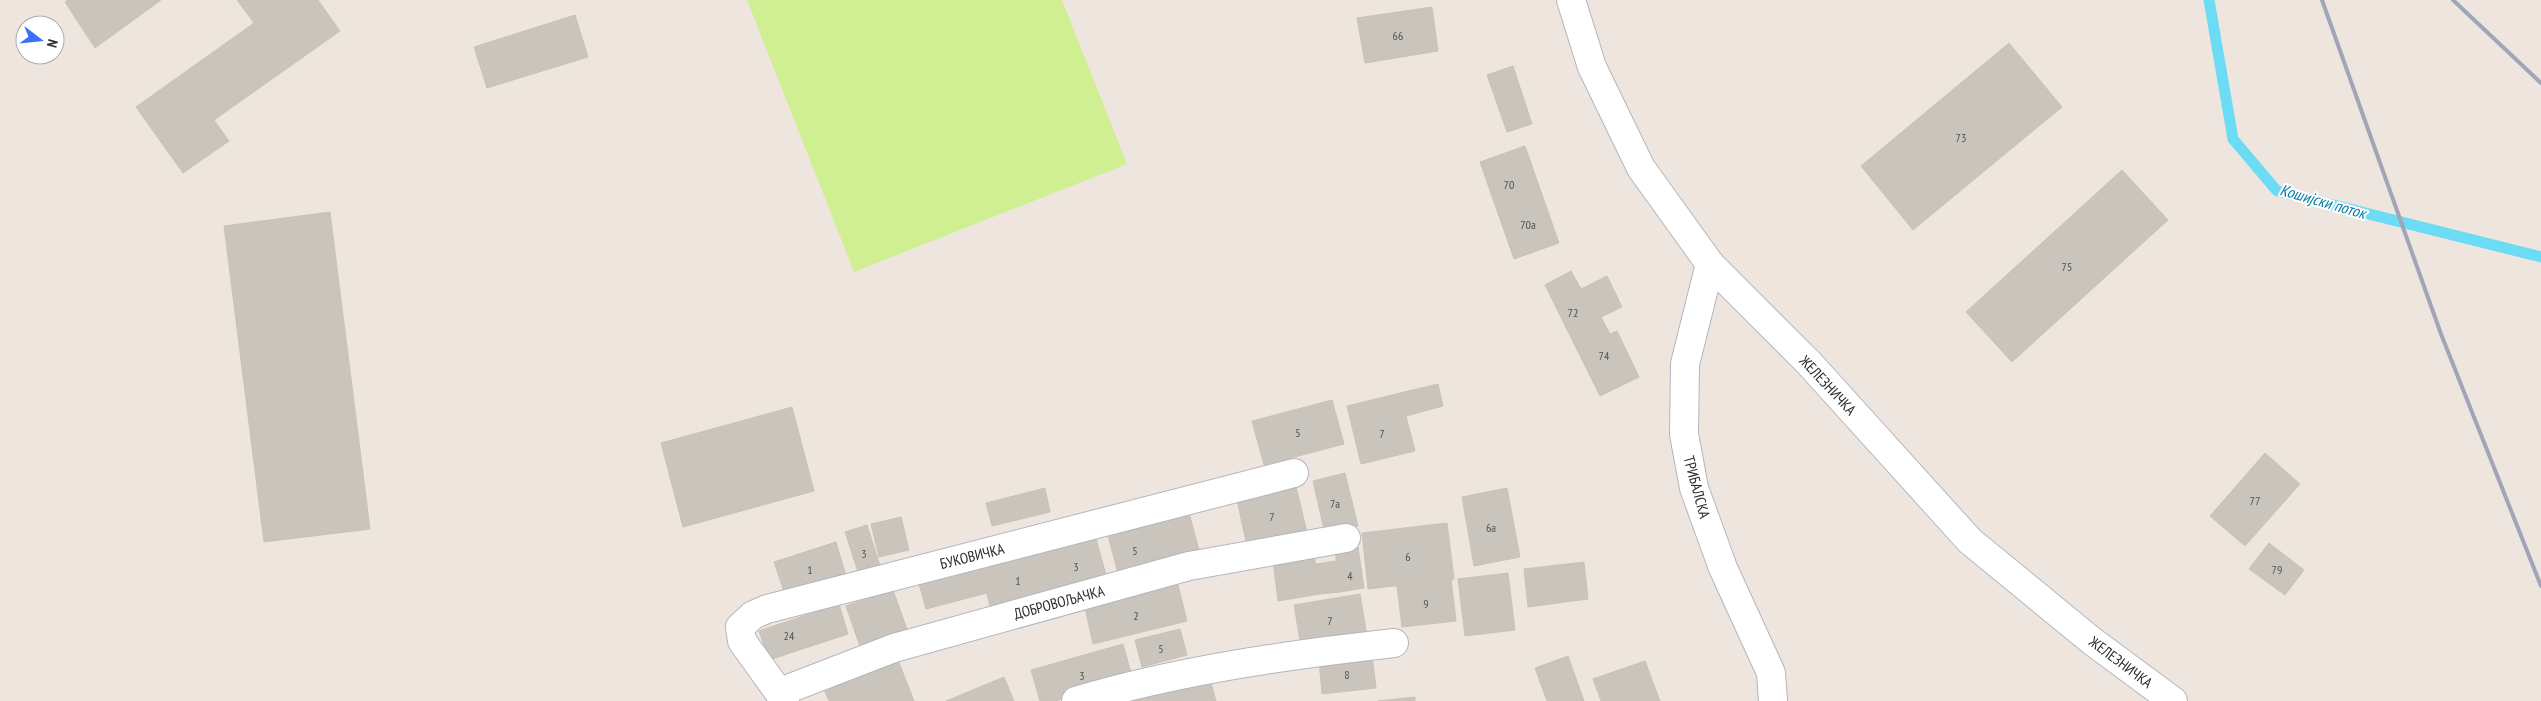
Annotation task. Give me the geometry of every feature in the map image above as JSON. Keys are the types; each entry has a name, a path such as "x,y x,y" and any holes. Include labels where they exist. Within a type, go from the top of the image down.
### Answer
{"street":[{"name":"ЖЕЛЕЗНИЧКА","path":"1571,0 1592,67 1641,168 1710,264 1809,363 1970,541 2092,641 2173,701"},
{"name":"ТРИБАЛСКА","path":"1710,264 1685,364 1684,434 1694,488 1723,568 1771,673 1773,701"},
{"name":"БУКОВИЧКА","path":"782,697 742,641 740,634 740,627 754,615 767,609 1294,473"},
{"name":"ДОБРОВОЉАЧКА","path":"782,697 894,648 1189,566 1346,538"},
{"path":"1076,701 1224,667 1309,653 1394,643"}],"green space":[{"path":"747,0 1062,0 1127,164 854,272"}],"building":[{"path":"68,0 161,0 95,48 65,2"},
{"path":"237,0 318,0 340,31 214,120 229,141 183,173 136,107 254,23"},
{"path":"1432,7 1438,51 1365,63 1357,18"},
{"path":"575,15 588,57 487,88 474,47"},
{"path":"2009,43 2062,107 1913,230 1861,166"},
{"path":"1513,66 1532,124 1507,132 1487,75"},
{"path":"1525,146 1559,243 1514,259 1480,162"},
{"path":"2122,170 2168,220 2012,362 1966,312"},
{"path":"330,212 370,529 264,542 224,226"},
{"path":"1571,271 1581,289 1607,276 1622,307 1601,317 1610,334 1617,331 1639,377 1600,396 1545,285"},
{"path":"1438,384 1443,406 1406,416 1400,393"},
{"path":"1400,393 1415,451 1361,464 1347,406"},
{"path":"1332,400 1344,444 1264,465 1252,421"},
{"path":"792,407 814,491 683,527 661,443"},
{"path":"2265,453 2300,484 2245,546 2210,516"},
{"path":"1345,473 1358,526 1325,534 1313,481"},
{"path":"1296,487 1307,532 1247,546 1237,500"},
{"path":"1045,488 1050,512 992,526 986,503"},
{"path":"1507,488 1520,557 1474,566 1462,497"},
{"path":"1189,513 1200,554 1163,564 1152,523"},
{"path":"901,517 909,550 879,557 871,524"},
{"path":"1152,523 1163,564 1119,577 1108,536"},
{"path":"1447,523 1454,579 1368,589 1362,533"},
{"path":"867,525 883,575 861,581 845,532"},
{"path":"1095,535 1108,582 1056,596 1044,549"},
{"path":"836,542 846,576 785,595 774,562"},
{"path":"2269,543 2304,570 2285,595 2249,569"},
{"path":"1358,547 1364,588 1340,592 1335,550"},
{"path":"1044,549 1056,596 992,614 980,567"},
{"path":"1314,554 1320,594 1278,601 1273,561"},
{"path":"1336,561 1340,592 1320,594 1316,564"},
{"path":"1584,562 1588,599 1528,607 1524,569"},
{"path":"980,567 987,593 926,609 919,584"},
{"path":"1508,573 1515,630 1465,636 1458,579"},
{"path":"1451,579 1456,621 1402,627 1397,586"},
{"path":"1178,585 1187,621 1093,644 1085,608"},
{"path":"893,590 908,632 861,649 846,606"},
{"path":"1360,594 1367,636 1301,647 1294,605"},
{"path":"839,604 848,634 769,660 759,631"},
{"path":"1180,629 1187,655 1142,667 1135,640"},
{"path":"1123,644 1133,680 1055,701 1040,701 1031,670"},
{"path":"896,655 914,701 829,701 822,685"},
{"path":"1372,655 1376,688 1322,694 1319,660"},
{"path":"1568,656 1584,701 1547,701 1535,668"},
{"path":"1645,661 1660,701 1601,701 1593,679"},
{"path":"1004,677 1014,701 946,701"},
{"path":"1210,679 1216,701 1121,701"},
{"path":"1415,697 1415,701 1378,701"}],"waterway":[{"name":"Кошијски поток","path":"2209,0 2233,139 2277,191 2541,257"}],"railway":[{"path":"2322,0 2441,334 2541,586"},
{"path":"2453,0 2541,83"}]}
